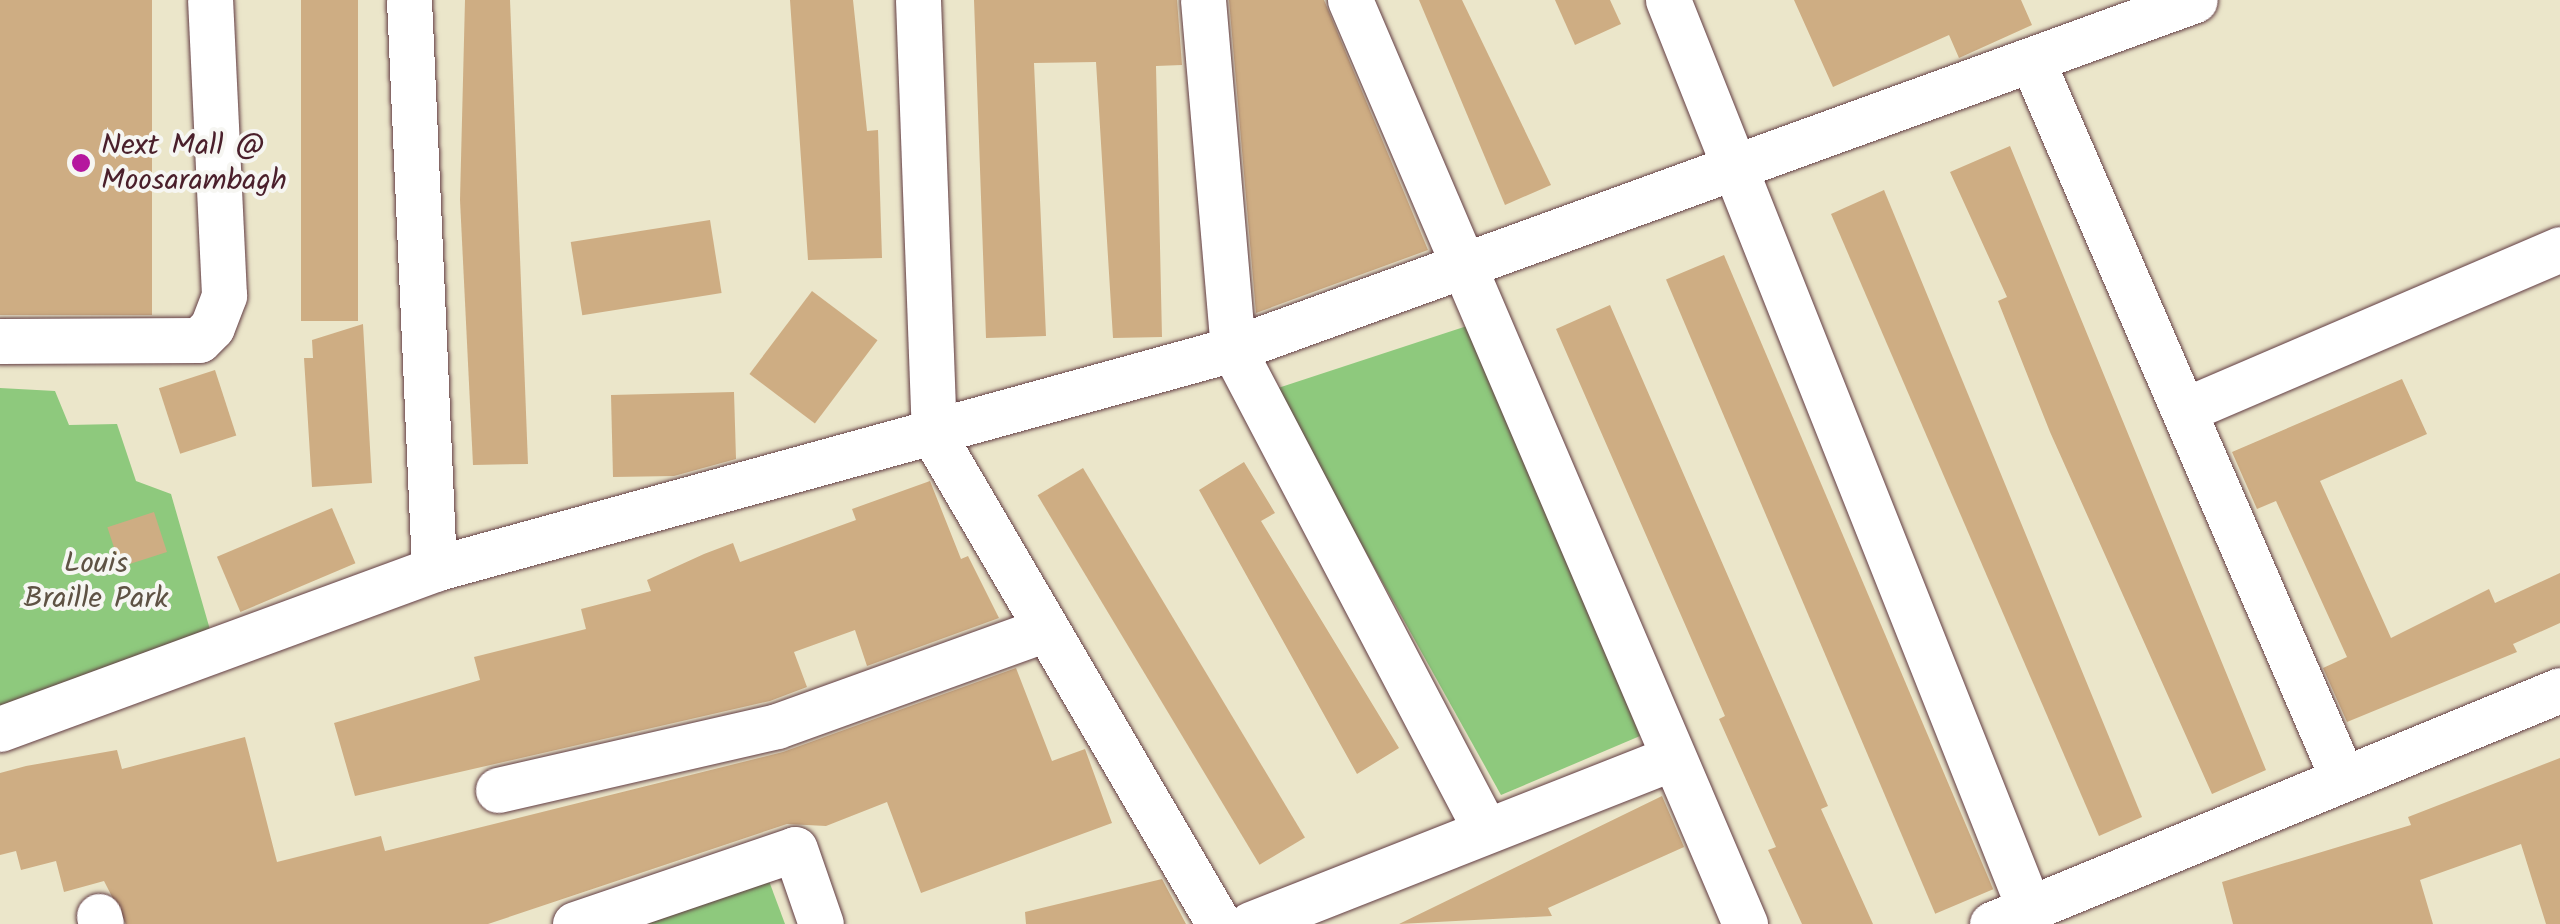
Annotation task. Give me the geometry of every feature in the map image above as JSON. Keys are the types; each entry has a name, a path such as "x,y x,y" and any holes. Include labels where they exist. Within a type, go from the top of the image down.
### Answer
{"street":[{"path":"0,341 199,340 212,327 224,294 210,0"},
{"path":"409,0 434,569"},
{"path":"918,0 934,436 1219,924"},
{"path":"1203,0 1233,349 1484,827"},
{"path":"1350,0 1668,760 1745,924"},
{"path":"0,729 434,569 934,436 1233,349 1463,270 2195,0"},
{"path":"1670,1 2011,916 2560,690"},
{"path":"2032,63 2187,409 2343,779"},
{"path":"2187,409 2560,248"},
{"path":"498,790 777,726 1044,630"},
{"path":"1252,924 1484,827 1668,760"},
{"path":"576,924 795,848 821,924"}],"green space":[{"path":"1470,325 1640,736 1501,795 1275,389"},
{"name":"Louis Braille Park","path":"0,388 55,391 69,425 117,424 136,481 171,494 215,647 0,716"},
{"path":"769,881 785,924 646,924"}],"building":[{"name":"Next Mall @ Moosarambagh","path":"0,0 152,0 152,315 0,315"},
{"path":"301,0 358,0 358,321 301,321"},
{"path":"465,0 510,0 528,464 473,465 460,200"},
{"path":"790,0 853,0 867,131 878,130 882,258 808,260"},
{"path":"974,0 1177,0 1182,65 1156,66 1162,337 1113,338 1096,62 1034,63 1046,336 986,338"},
{"path":"1229,0 1324,0 1428,250 1256,313"},
{"path":"1419,0 1462,0 1551,185 1505,205"},
{"path":"1555,0 1610,0 1621,24 1575,45"},
{"path":"1794,0 2021,0 2032,25 1959,58 1949,35 1833,87"},
{"path":"2010,146 2266,770 2212,794 2050,432 1998,301 2007,297 1950,172"},
{"path":"1884,190 2142,817 2099,836 1831,214"},
{"path":"710,220 722,293 582,315 571,242"},
{"path":"1724,255 1993,889 1935,914 1666,280"},
{"path":"812,291 877,340 815,423 749,374"},
{"path":"1610,305 1828,806 1821,809 1873,924 1802,924 1768,850 1776,847 1719,719 1725,716 1556,329"},
{"path":"363,324 372,483 312,487 304,358 313,358 312,340"},
{"path":"215,370 236,436 180,454 159,388"},
{"path":"2402,379 2427,434 2320,481 2391,638 2489,589 2495,603 2560,573 2560,623 2513,644 2517,652 2347,722 2323,668 2347,657 2276,501 2257,509 2232,452"},
{"path":"734,392 736,459 674,476 613,477 611,395"},
{"path":"1244,462 1275,513 1261,521 1399,748 1357,774 1199,490"},
{"path":"1083,468 1305,837 1260,865 1038,495"},
{"path":"930,481 961,559 968,556 999,618 867,666 855,630 794,652 807,687 770,701 355,796 334,723 480,680 474,657 586,629 581,609 651,591 647,580 704,554 733,543 740,562 856,520 852,509"},
{"path":"332,508 355,563 240,612 217,557"},
{"path":"154,512 167,552 120,567 107,527"},
{"path":"1016,668 1052,761 1085,749 1112,823 921,893 887,802 826,826 787,824 488,924 126,924 104,881 64,892 56,861 21,870 16,851 0,855 0,773 26,766 117,750 122,769 245,737 277,862 381,836 385,851 783,752"},
{"path":"2560,758 2560,924 2546,924 2521,844 2420,880 2433,924 2233,924 2222,882 2411,825 2408,817"},
{"path":"1662,796 1684,847 1548,908 1552,916 1399,924"},
{"path":"1162,879 1186,924 1026,924 1025,912"}],"place":[{"name":"Next Mall @ Moosarambagh","path":"81,163"}]}
